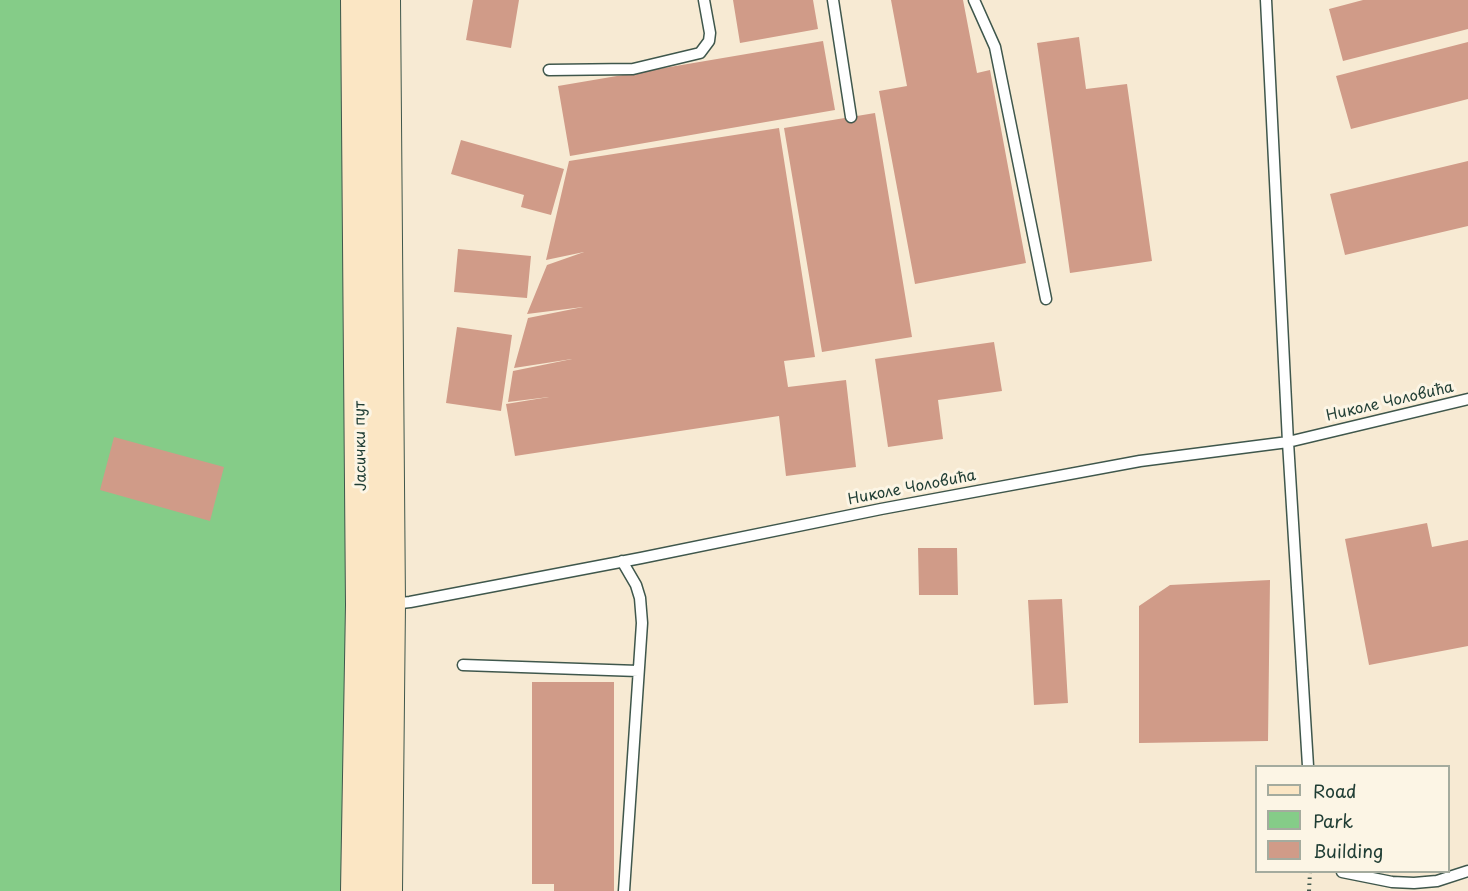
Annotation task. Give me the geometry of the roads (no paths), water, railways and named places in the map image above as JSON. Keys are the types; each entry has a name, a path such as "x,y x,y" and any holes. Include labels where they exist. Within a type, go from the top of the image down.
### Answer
{"main road":[{"name":"Јасички пут","path":"357,0 386,891"},
{"name":"Јасички пут","path":"357,891 376,605 384,0"}],"lane":[{"path":"549,70 633,69 700,53 709,41 710,33 704,0"},
{"path":"832,0 851,117"},
{"path":"974,0 994,47 1046,299"},
{"path":"1266,0 1288,442 1308,765"},
{"name":"Николе Чоловића","path":"376,605 410,602 881,509 1140,461 1288,442 1468,399"},
{"path":"622,561 636,585 640,598 642,623 624,891"},
{"path":"463,665 638,671"},
{"path":"1347,873 1392,882 1414,883 1437,881 1468,871"}]}
